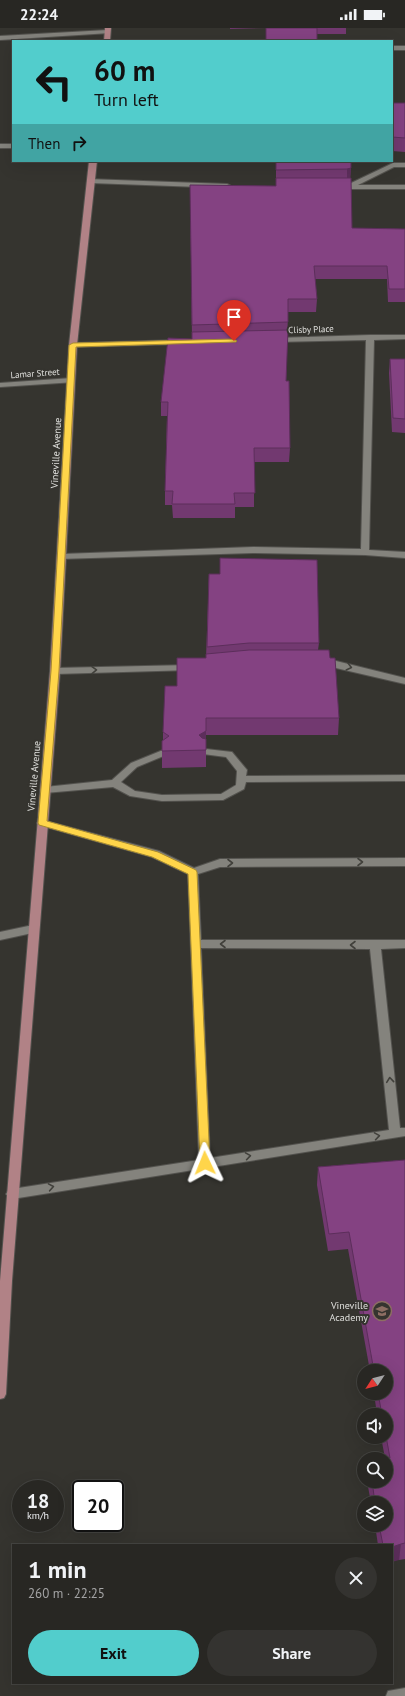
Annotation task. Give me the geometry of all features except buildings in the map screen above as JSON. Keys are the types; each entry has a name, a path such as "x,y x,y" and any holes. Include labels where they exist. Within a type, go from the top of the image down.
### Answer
{"main road":[{"path":"107,40 108,30"},
{"name":"Vineville Avenue","path":"0,1394 3,1282 12,1194 55,671 73,345 93,162"}],"street":[{"path":"0,38 108,30"},
{"path":"393,48 405,48"},
{"path":"0,146 12,146"},
{"path":"347,187 394,165 405,165"},
{"path":"91,181 233,186"},
{"path":"332,187 405,187"},
{"path":"365,552 370,337"},
{"name":"Clisby Place","path":"268,340 405,337"},
{"path":"73,345 190,342"},
{"name":"Lamar Street","path":"0,385 72,380"},
{"path":"62,557 253,550 365,552 405,555"},
{"path":"312,662 328,662 405,681"},
{"path":"55,671 197,667"},
{"path":"45,790 115,783 133,794 169,798 223,796 241,786 242,770 229,754 206,752"},
{"path":"115,783 134,765 163,753"},
{"path":"241,779 405,778"},
{"path":"42,823 155,854 193,872 220,863 405,862"},
{"path":"193,872 205,1163"},
{"path":"0,936 33,929"},
{"path":"196,944 405,944"},
{"path":"12,1194 400,1132 375,945"},
{"path":"393,1696 405,1695"}],"place":[{"name":"Vineville Academy","path":"382,1311"}],"route":[{"path":"205,1163 193,872 155,854 42,823 55,671 73,345 234,341"}]}
